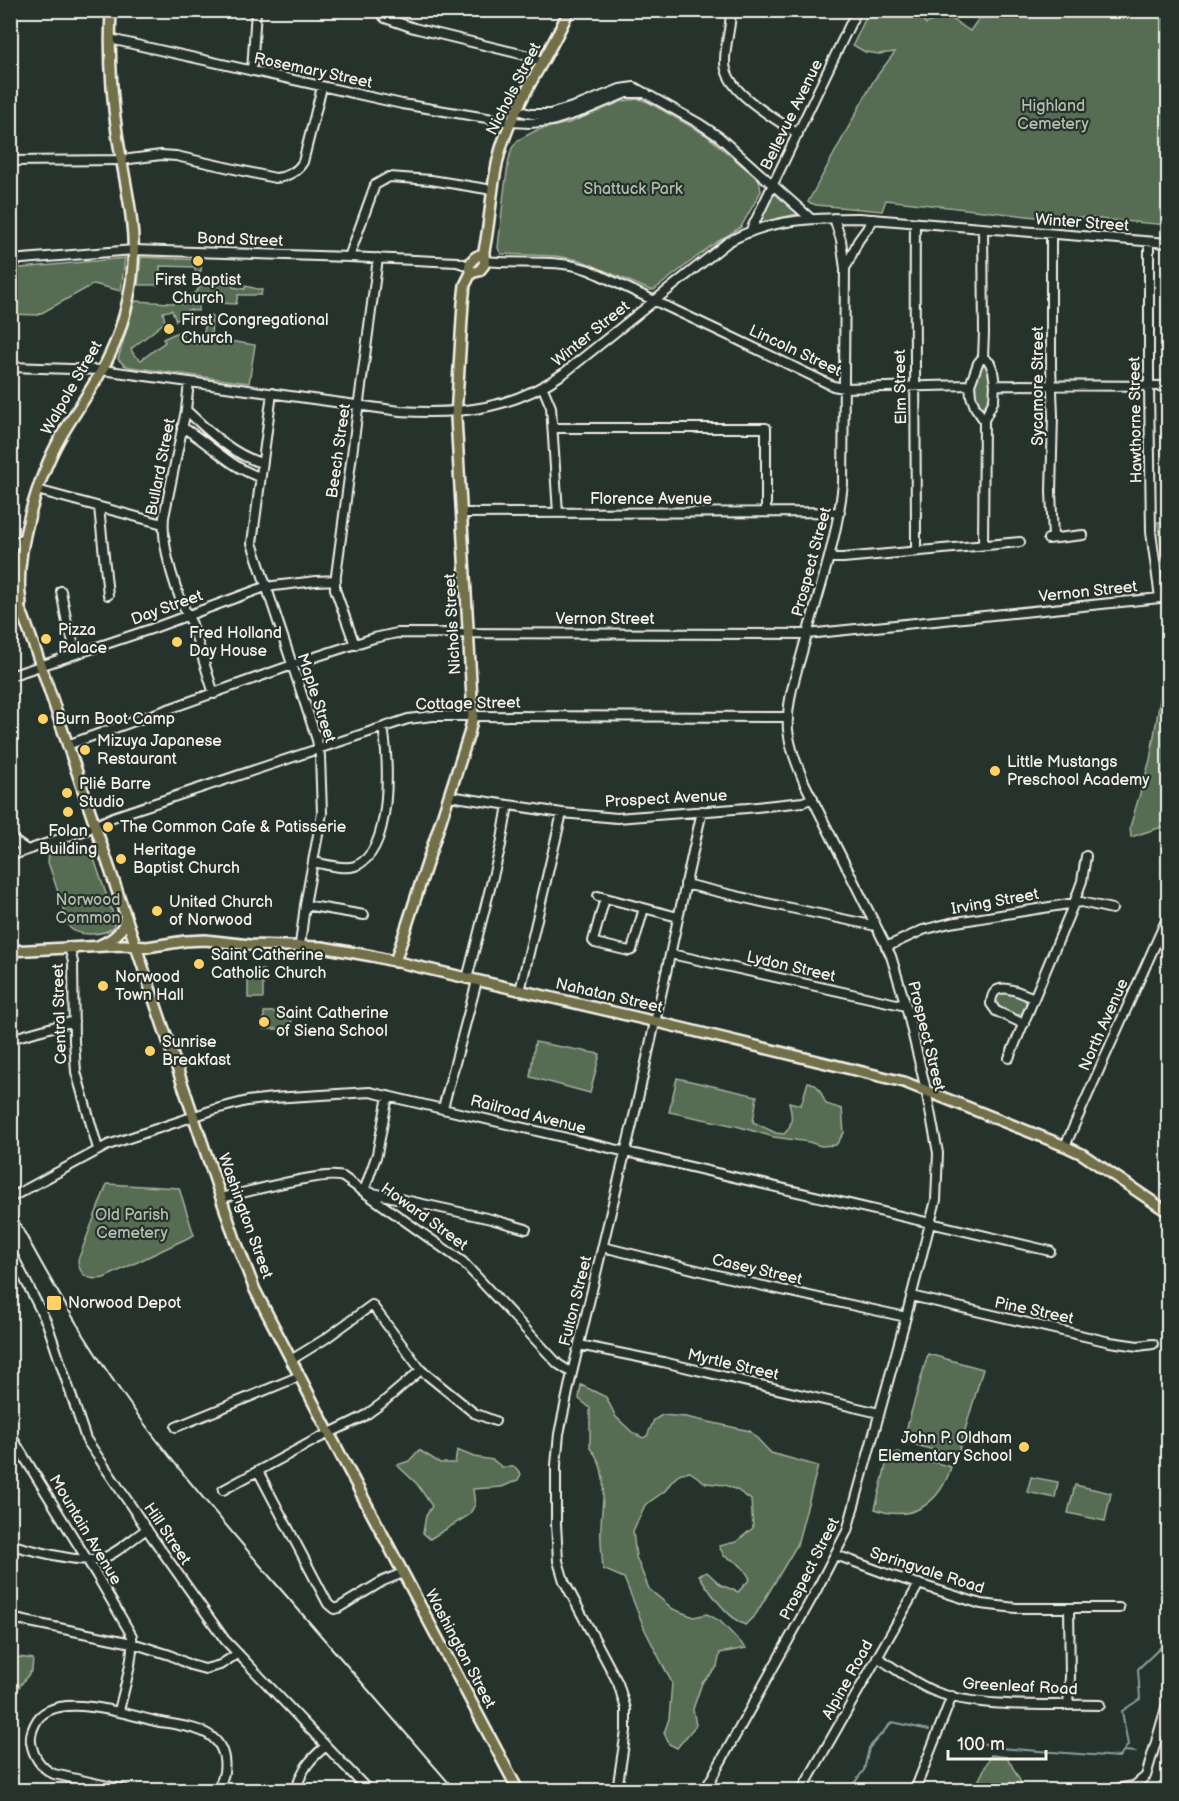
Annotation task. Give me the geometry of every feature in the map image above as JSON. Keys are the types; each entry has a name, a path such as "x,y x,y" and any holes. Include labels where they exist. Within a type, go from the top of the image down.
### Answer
{"main road":[{"name":"Walpole Street","path":"21,563 37,490 55,447 102,370 113,347 131,285 134,250 111,84 111,10"},
{"name":"Nichols Street","path":"484,257 499,157 516,110 557,37 568,10"},
{"path":"470,269 476,256 484,257"},
{"name":"Nichols Street","path":"395,962 473,716 457,411 463,303 470,269"},
{"path":"10,561 21,563"},
{"name":"Washington Street","path":"21,563 20,590 24,618"},
{"name":"Washington Street","path":"10,588 24,618 41,666 249,1277 518,1791"},
{"path":"94,946 107,942 117,935 124,925 125,915"},
{"name":"Nahatan Street","path":"10,951 136,946 198,940 250,945 300,945 340,950 395,962 655,1021 904,1082 1082,1154 1168,1212"}],"street":[{"path":"252,71 256,10"},
{"path":"378,10 385,18 414,28 525,55 543,62"},
{"path":"731,10 725,61 726,73 730,81 743,95 798,134"},
{"name":"Bellevue Avenue","path":"750,232 857,10"},
{"name":"Rosemary Street","path":"110,39 402,104 511,122 552,121 575,114 601,100"},
{"path":"10,161 122,160 161,155 176,156 282,178 295,171 303,162 322,87"},
{"path":"516,110 531,114 550,114 626,93 646,93 718,136 810,218"},
{"path":"349,257 375,185 389,177 431,180 493,190"},
{"name":"Winter Street","path":"10,367 102,370 358,406 416,412 457,411 498,405 543,388 564,374 728,242 785,221 810,218 874,219 1168,243"},
{"name":"Prospect Street","path":"705,1791 836,1555 852,1518 936,1200 938,1153 906,1006 886,947 795,760 789,739 788,717 791,697 829,558 840,512 843,484 845,269 841,240 834,218"},
{"name":"Prospect Street","path":"845,269 852,251 874,219"},
{"name":"Elm Street","path":"915,223 916,551"},
{"path":"983,229 983,357 978,363 970,385 975,407 984,420"},
{"name":"Sycamore Street","path":"1051,234 1053,385 1050,538 1083,535"},
{"name":"Hawthorne Street","path":"1149,242 1151,532 1160,598"},
{"name":"Bond Street","path":"10,260 134,250 457,262 470,269"},
{"path":"484,257 567,264 599,274 655,300"},
{"name":"Beech Street","path":"354,645 334,589 378,258"},
{"name":"Lincoln Street","path":"655,300 828,384 844,387 970,385"},
{"path":"983,357 990,363 995,385 994,400 984,420 983,545"},
{"name":"Bullard Street","path":"189,382 186,410 163,524 165,547 214,694"},
{"path":"995,385 1168,386"},
{"path":"543,388 551,407 558,513"},
{"name":"Maple Street","path":"272,393 252,543 320,749 322,813 300,945"},
{"path":"186,410 234,450 248,459 262,463"},
{"path":"182,427 231,464 260,477"},
{"path":"553,428 766,428 766,512"},
{"path":"37,490 163,524"},
{"path":"99,507 108,595"},
{"name":"Florence Avenue","path":"462,513 840,512"},
{"path":"10,547 26,536"},
{"path":"829,558 1020,542"},
{"name":"Day Street","path":"10,676 151,629 265,587 336,580"},
{"path":"62,591 67,623 77,654"},
{"name":"Vernon Street","path":"67,745 291,666 397,633 807,634 1160,598"},
{"name":"Cottage Street","path":"10,856 87,831 113,817 408,718 473,716 788,717"},
{"path":"313,862 346,867 356,866 372,851 386,809 387,748 383,728"},
{"name":"Prospect Avenue","path":"449,796 562,813 617,818 803,802 813,798"},
{"path":"443,1108 508,805"},
{"name":"Fulton Street","path":"617,1791 627,1723 625,1701 618,1683 564,1581 558,1561 556,1465 559,1434 572,1373 671,954 702,811"},
{"path":"520,991 562,813"},
{"path":"10,838 27,850"},
{"path":"1009,1059 1074,903 1082,881 1086,856"},
{"path":"685,884 876,926"},
{"path":"644,908 632,950 598,944 594,941 602,897 678,916"},
{"name":"Irving Street","path":"886,947 923,930 950,923 1081,902 1112,909"},
{"path":"305,905 364,915"},
{"name":"North Avenue","path":"1065,1146 1165,932 1168,916"},
{"name":"Central Street","path":"69,947 72,962 76,1072 98,1149"},
{"name":"Lydon Street","path":"671,954 906,1006"},
{"path":"1024,1024 996,1011 991,1004 993,993 996,990 1008,988 1034,998"},
{"path":"10,1040 74,1021"},
{"name":"Railroad Avenue","path":"10,1198 98,1149 247,1101 370,1092 1050,1251"},
{"path":"388,1095 377,1154 364,1191 526,1229"},
{"name":"Howard Street","path":"221,1198 319,1177 337,1175 344,1177 463,1262 551,1357 572,1373"},
{"name":"Casey Street","path":"603,1247 906,1317"},
{"name":"Hill Street","path":"10,1250 47,1323 86,1438 201,1608 237,1654 368,1791"},
{"name":"Pine Street","path":"911,1296 1110,1342 1138,1346 1153,1344"},
{"path":"291,1360 372,1305 421,1370 474,1413 495,1421"},
{"name":"Myrtle Street","path":"579,1345 663,1362 879,1413"},
{"path":"223,1490 354,1422 372,1411 421,1370"},
{"path":"176,1427 300,1376"},
{"name":"Mountain Avenue","path":"10,1434 125,1621 132,1636 132,1642"},
{"path":"258,1471 327,1604 334,1609 383,1581 403,1573"},
{"path":"10,1545 71,1558 100,1559 112,1554 147,1529"},
{"name":"Springvale Road","path":"836,1555 981,1604 1016,1608 1119,1608"},
{"name":"Alpine Road","path":"802,1791 919,1584"},
{"path":"1068,1704 1070,1608"},
{"path":"10,1618 132,1642 205,1669 220,1665 237,1654"},
{"path":"119,1712 132,1642"},
{"name":"Greenleaf Road","path":"877,1657 935,1692 952,1696 1014,1703 1100,1705"},
{"path":"915,1791 952,1696"},
{"path":"1110,1791 1134,1786 1146,1776 1168,1701"},
{"path":"126,1791 54,1774 46,1770 36,1758 30,1736 37,1720 50,1709 67,1705 119,1712 207,1734 214,1739 225,1759 222,1783 216,1791"},
{"path":"296,1791 300,1775 310,1760 326,1746"}],"green space":[{"name":"Highland Cemetery","path":"869,11 907,11 914,19 922,19 926,24 946,15 970,31 984,11 1168,11 1168,225 1077,217 1071,221 886,200 882,211 816,205 808,202 874,80 895,52 879,54 865,52 853,45"},
{"name":"Shattuck Park","path":"639,99 706,135 759,180 761,191 741,227 712,245 654,290 580,260 555,256 501,254 498,248 504,192 509,159 512,148 518,140 537,130 569,123 623,101"},
{"path":"774,192 797,214 760,223 759,222"},
{"path":"141,257 202,260 201,271 195,271 195,267 160,266 157,285 138,285"},
{"path":"125,258 121,291 94,284 38,315 11,314 11,269"},
{"path":"227,278 233,279 233,287 245,289 245,286 262,290 261,295 238,295 236,304 201,302 191,295 204,281 222,281"},
{"path":"190,298 199,304 198,311 188,310 176,321 172,310 163,312 165,322 131,349 134,355 141,360 165,342 163,339 178,332 183,333 182,340 196,344 197,340 202,342 207,316 212,316 211,338 255,345 249,383 130,367 118,359 135,301 189,304"},
{"path":"983,363 989,372 991,387 988,403 983,407 978,403 975,387 977,372"},
{"path":"1168,521 1168,597 1158,522"},
{"path":"1168,662 1168,835 1162,827 1131,837 1130,827 1150,760"},
{"name":"Norwood Common","path":"79,843 90,847 115,920 113,928 103,932 85,934 70,928 48,862 49,853"},
{"path":"248,970 263,970 263,998 248,998"},
{"path":"1001,992 1025,1000 1027,1006 1024,1012 1016,1016 998,1007 995,1001"},
{"path":"291,1011 292,1029 264,1029 264,1012"},
{"path":"535,1042 600,1054 590,1093 530,1077"},
{"path":"677,1078 757,1096 753,1122 776,1133 784,1134 791,1123 789,1102 801,1105 808,1082 812,1083 820,1090 826,1104 842,1109 844,1133 836,1145 821,1146 669,1112"},
{"name":"Old Parish Cemetery","path":"107,1184 179,1188 194,1235 104,1278 89,1278 80,1270 78,1260"},
{"path":"928,1354 983,1369 957,1457 903,1441"},
{"path":"581,1385 606,1397 616,1417 633,1433 643,1438 647,1436 654,1420 662,1415 686,1417 750,1431 771,1453 818,1466 797,1545 756,1614 745,1625 732,1616 713,1596 699,1575 707,1572 721,1585 738,1592 750,1579 740,1565 724,1556 719,1546 736,1542 753,1528 751,1500 725,1485 706,1483 690,1472 681,1473 665,1491 645,1505 633,1531 636,1557 649,1589 673,1609 694,1617 707,1614 720,1621 746,1648 720,1653 717,1667 702,1683 693,1709 696,1725 677,1748 669,1744 664,1733 669,1719 672,1683 645,1630 624,1578 603,1569 601,1537 603,1475 590,1448 590,1408 579,1399"},
{"path":"419,1450 440,1463 455,1463 457,1450 474,1457 493,1460 502,1467 515,1467 521,1474 518,1480 502,1487 473,1489 475,1505 469,1515 430,1539 423,1533 426,1516 432,1506 417,1484 397,1465 409,1461"},
{"path":"897,1452 951,1467 940,1491 923,1507 901,1513 888,1513 875,1509 888,1457"},
{"path":"1031,1477 1058,1482 1055,1498 1027,1492"},
{"path":"1075,1485 1111,1493 1105,1521 1068,1513"},
{"path":"11,1656 33,1659 32,1670 19,1687 11,1703"},
{"path":"991,1755 1007,1757 1025,1790 974,1790"}],"waterway":[{"path":"960,1737 1000,1748 1119,1757 1128,1745 1122,1711 1140,1699 1138,1669 1162,1646"},
{"path":"849,1790 864,1770 869,1748 892,1722 929,1730"},
{"path":"1124,1751 1136,1752"}],"railway":[{"path":"10,1205 80,1329 144,1423 233,1534 455,1790"}],"place":[{"name":"First Baptist Church","path":"198,261"},
{"name":"First Congregational Church","path":"169,329"},
{"name":"Pizza Palace","path":"46,639"},
{"name":"Fred Holland Day House","path":"177,642"},
{"name":"Burn Boot Camp","path":"43,719"},
{"name":"Mizuya Japanese Restaurant","path":"85,750"},
{"name":"Little Mustangs Preschool Academy","path":"995,771"},
{"name":"Plié Barre Studio","path":"67,793"},
{"name":"Folan Building","path":"68,812"},
{"name":"The Common Cafe & Patisserie","path":"108,827"},
{"name":"Heritage Baptist Church","path":"121,859"},
{"name":"United Church of Norwood","path":"157,911"},
{"name":"Saint Catherine Catholic Church","path":"199,964"},
{"name":"Norwood Town Hall","path":"103,986"},
{"name":"Saint Catherine of Siena School","path":"264,1022"},
{"name":"Sunrise Breakfast","path":"150,1051"},
{"name":"Norwood Depot","path":"54,1303"},
{"name":"John P. Oldham Elementary School","path":"1024,1447"}]}
